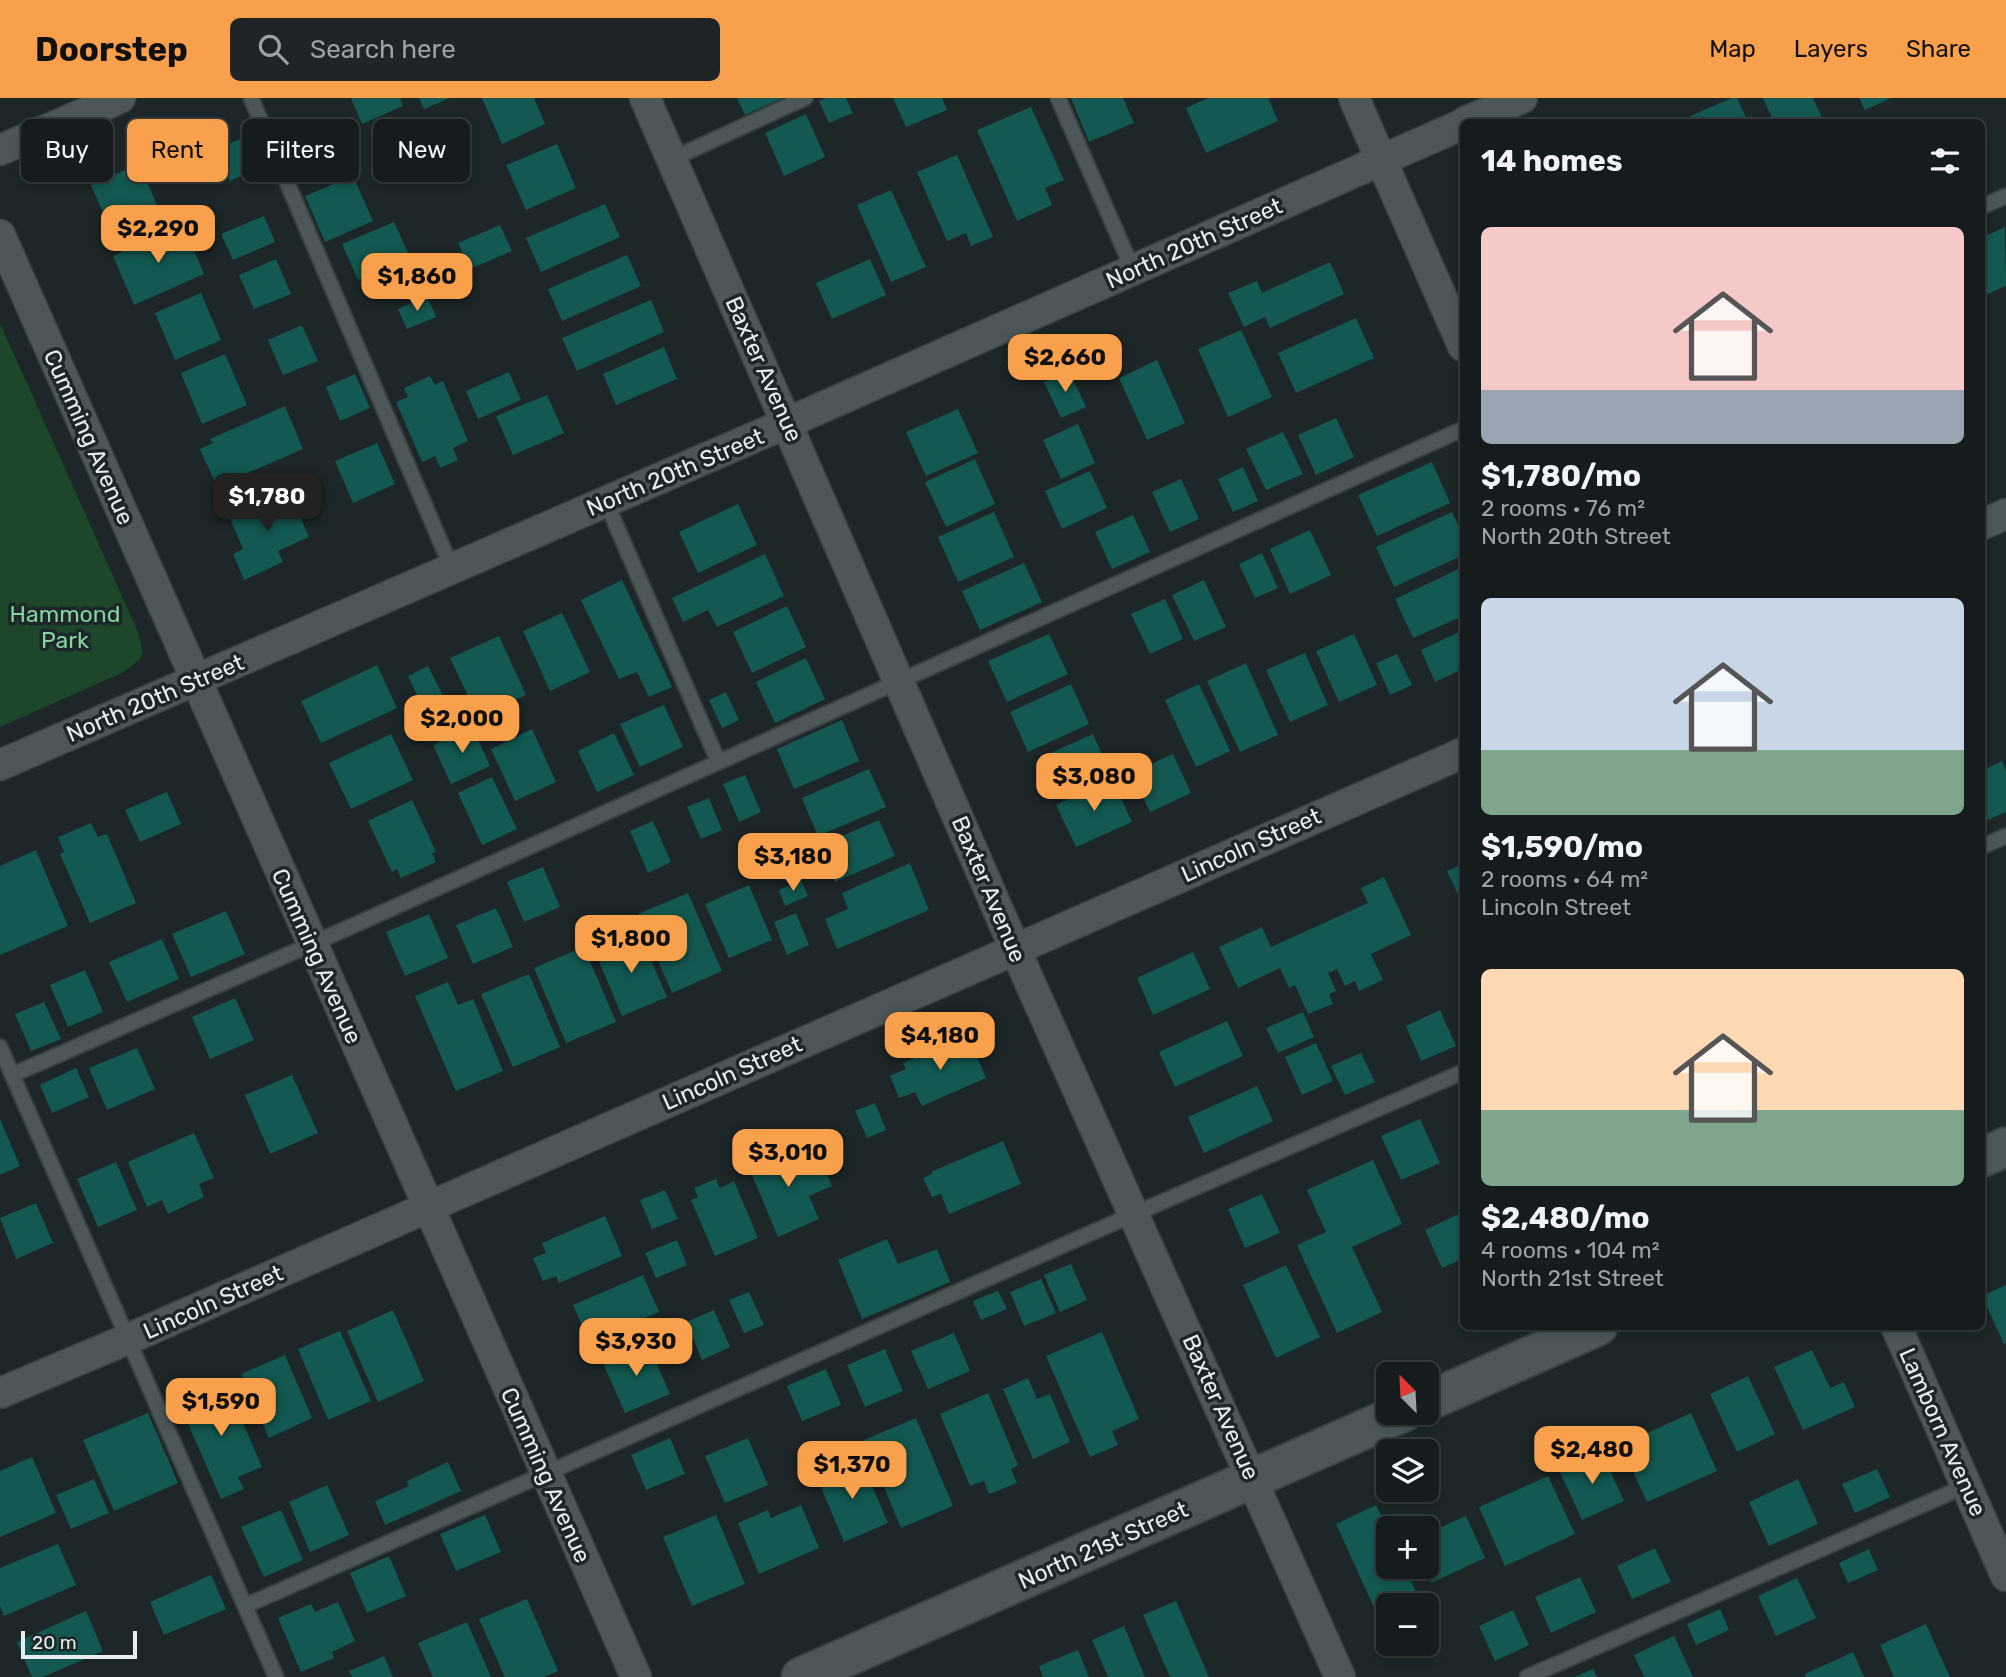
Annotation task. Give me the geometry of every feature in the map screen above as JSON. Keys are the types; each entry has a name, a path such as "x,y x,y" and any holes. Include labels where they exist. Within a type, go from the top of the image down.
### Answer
{"street":[{"path":"0,150 120,98"},
{"name":"Baxter Avenue","path":"645,98 1015,949 1340,1677"},
{"path":"1354,98 1460,339"},
{"name":"North 20th Street","path":"1473,119 1522,98"},
{"name":"North 20th Street","path":"0,765 787,423 1460,125"},
{"name":"Cumming Avenue","path":"0,235 636,1677"},
{"path":"1985,523 2006,514"},
{"name":"Lincoln Street","path":"0,1393 1460,753"},
{"path":"1985,1156 2006,1147"},
{"path":"1439,1396 1589,1330"},
{"name":"Lamborn Avenue","path":"1898,1330 2006,1576"},
{"name":"North 21st Street","path":"801,1677 1376,1424"}],"lane":[{"path":"251,98 452,569"},
{"path":"672,159 805,98"},
{"path":"1058,98 1133,270"},
{"path":"1985,204 2006,196"},
{"path":"12,1075 312,944 1460,430"},
{"path":"606,502 718,761"},
{"path":"1985,845 2006,836"},
{"path":"0,1047 276,1677"},
{"path":"245,1606 1134,1213 1460,1073"},
{"path":"1527,1677 1966,1486"}],"green space":[{"name":"Hammond Park","path":"0,323 138,632 143,653 139,660 124,672 0,727"}],"building":[{"path":"351,98 400,98 403,106 362,124"},
{"path":"419,98 450,98 424,109"},
{"path":"482,98 534,98 545,124 502,144"},
{"path":"737,98 782,98 745,115"},
{"path":"826,98 846,98 853,113 829,123 819,101"},
{"path":"893,98 942,98 947,110 906,127"},
{"path":"1071,98 1123,98 1134,123 1089,142"},
{"path":"1208,98 1268,98 1278,121 1206,153 1186,108"},
{"path":"1737,98 1747,119 1692,119 1690,116"},
{"path":"1763,98 1813,98 1823,119 1773,119"},
{"path":"1859,98 1891,98 1865,110"},
{"path":"1031,107 1064,180 1045,188 1052,205 1017,221 977,130"},
{"path":"806,114 825,157 784,176 765,133"},
{"path":"242,138 242,176 230,181 228,176 228,144"},
{"path":"557,144 576,188 526,210 506,165"},
{"path":"957,155 993,237 971,246 966,233 947,241 917,172"},
{"path":"127,169 127,182 147,182 159,210 111,231 91,185 113,182 113,175"},
{"path":"339,182 356,182 373,221 325,242 305,196"},
{"path":"891,190 926,267 891,282 857,205"},
{"path":"605,204 620,237 541,272 526,238"},
{"path":"264,216 275,242 233,260 221,234"},
{"path":"394,222 410,257 358,280 342,244"},
{"path":"183,225 204,274 134,305 113,256"},
{"path":"500,225 512,251 470,269 458,243"},
{"path":"2005,227 2006,286 1985,295 1985,236"},
{"path":"627,255 641,286 562,321 548,289"},
{"path":"276,259 291,294 254,309 239,275"},
{"path":"870,259 886,295 832,319 816,283"},
{"path":"1330,262 1344,294 1270,328 1265,317 1244,327 1228,293 1257,281 1262,293"},
{"path":"201,293 221,340 175,360 155,313"},
{"path":"427,296 436,317 407,329 398,309"},
{"path":"651,300 664,332 577,371 562,338"},
{"path":"1356,318 1374,358 1296,393 1278,353"},
{"path":"302,325 318,361 283,375 268,340"},
{"path":"1241,330 1272,397 1228,417 1198,349"},
{"path":"664,347 677,379 616,405 603,374"},
{"path":"225,354 247,405 202,424 181,373"},
{"path":"1157,360 1185,423 1147,440 1119,378"},
{"path":"1069,371 1086,407 1061,418 1044,382"},
{"path":"509,372 521,400 478,419 466,391"},
{"path":"355,374 370,408 340,421 326,387"},
{"path":"430,376 435,385 443,381 468,441 453,448 458,460 440,468 435,456 422,462 396,402 408,397 404,388"},
{"path":"547,395 564,433 513,455 496,416"},
{"path":"285,406 303,449 229,481 226,475 214,480 200,449 213,443 210,439"},
{"path":"958,409 978,453 926,476 906,432"},
{"path":"1336,418 1354,457 1316,475 1298,435"},
{"path":"1078,424 1095,463 1061,479 1043,440"},
{"path":"1283,432 1303,474 1266,490 1246,449"},
{"path":"377,443 395,484 353,503 335,461"},
{"path":"975,459 995,504 946,527 925,482"},
{"path":"1432,462 1450,503 1377,536 1358,495"},
{"path":"1243,467 1258,501 1233,512 1218,479"},
{"path":"1090,471 1107,508 1062,529 1045,491"},
{"path":"1181,479 1199,519 1170,532 1152,492"},
{"path":"289,490 309,537 278,551 283,562 244,580 233,554 243,549 229,516"},
{"path":"738,504 757,545 698,573 679,532"},
{"path":"994,512 1014,557 958,582 938,537"},
{"path":"1452,512 1460,529 1460,556 1394,587 1376,547"},
{"path":"1133,515 1150,552 1112,569 1095,532"},
{"path":"1310,530 1331,575 1290,594 1270,549"},
{"path":"1262,553 1278,588 1255,598 1239,564"},
{"path":"765,554 784,596 717,627 708,610 683,622 672,598"},
{"path":"1024,563 1042,602 980,630 962,591"},
{"path":"1460,568 1460,617 1413,638 1395,599"},
{"path":"622,580 672,687 649,697 637,672 619,679 581,600"},
{"path":"1204,580 1226,627 1194,641 1172,595"},
{"path":"1165,599 1183,639 1150,654 1131,614"},
{"path":"787,606 806,647 752,673 733,632"},
{"path":"562,613 590,672 550,691 523,631"},
{"path":"1460,631 1460,670 1435,682 1421,650"},
{"path":"1049,634 1068,674 1007,702 988,661"},
{"path":"1354,634 1377,685 1339,702 1316,651"},
{"path":"499,636 526,695 478,717 450,658"},
{"path":"1305,653 1328,705 1290,722 1266,670"},
{"path":"1397,654 1412,685 1390,695 1376,663"},
{"path":"806,658 825,699 775,723 756,682"},
{"path":"1246,663 1278,735 1240,752 1207,681"},
{"path":"377,665 397,708 321,743 301,701"},
{"path":"428,666 443,696 422,706 408,676"},
{"path":"1071,684 1089,724 1028,752 1010,712"},
{"path":"1199,684 1230,751 1196,767 1165,700"},
{"path":"726,692 739,720 722,728 709,700"},
{"path":"664,705 683,747 640,767 620,724"},
{"path":"842,720 859,761 794,789 777,749"},
{"path":"472,726 490,766 451,784 433,745"},
{"path":"532,729 556,782 515,801 491,749"},
{"path":"614,733 634,775 597,792 578,751"},
{"path":"391,734 413,780 351,809 329,763"},
{"path":"1093,734 1109,770 1061,792 1044,756"},
{"path":"1173,754 1191,793 1150,812 1132,773"},
{"path":"2002,761 2006,771 2006,812 1985,821 1985,769"},
{"path":"869,769 886,807 818,836 802,798"},
{"path":"745,775 761,812 739,822 723,784"},
{"path":"492,777 517,829 482,845 458,793"},
{"path":"1112,779 1132,822 1076,847 1056,805"},
{"path":"167,792 181,824 140,842 125,810"},
{"path":"709,798 722,830 701,839 687,807"},
{"path":"412,800 436,852 432,853 436,862 401,878 397,869 392,872 368,821"},
{"path":"879,820 895,856 835,882 819,846"},
{"path":"653,821 671,862 648,873 630,831"},
{"path":"91,823 98,837 107,834 136,903 90,923 60,854 64,852 58,837"},
{"path":"36,850 68,926 0,955 0,866"},
{"path":"910,863 929,910 837,949 825,919 848,909 842,893"},
{"path":"1460,865 1460,899 1447,871"},
{"path":"543,867 560,907 524,922 507,882"},
{"path":"1384,877 1411,935 1371,954 1383,980 1359,991 1355,981 1345,986 1337,969 1328,973 1336,991 1329,994 1333,1004 1308,1014 1295,985 1289,988 1280,968 1238,988 1219,947 1262,927 1271,947 1368,903 1361,888"},
{"path":"801,880 808,896 785,906 779,890"},
{"path":"749,885 772,940 729,958 705,904"},
{"path":"688,893 722,971 672,993 638,914"},
{"path":"496,908 513,947 473,964 456,925"},
{"path":"226,911 245,954 191,977 172,934"},
{"path":"796,913 809,945 787,955 774,922"},
{"path":"429,914 448,958 405,976 386,932"},
{"path":"639,933 667,997 622,1016 595,952"},
{"path":"162,939 179,979 127,1002 109,962"},
{"path":"584,947 616,1022 566,1043 534,968"},
{"path":"1193,952 1210,989 1153,1015 1137,978"},
{"path":"85,970 103,1012 68,1027 50,985"},
{"path":"529,974 560,1047 513,1067 481,994"},
{"path":"448,982 458,1005 473,999 503,1071 456,1091 415,996"},
{"path":"235,998 254,1040 210,1059 192,1017"},
{"path":"44,1002 61,1039 31,1051 15,1014"},
{"path":"1440,1010 1456,1046 1421,1061 1406,1026"},
{"path":"1303,1012 1314,1037 1278,1053 1266,1028"},
{"path":"1227,1021 1243,1056 1175,1087 1159,1052"},
{"path":"968,1035 986,1078 922,1106 915,1092 899,1098 890,1076 906,1069 903,1063"},
{"path":"1316,1043 1333,1081 1302,1095 1285,1057"},
{"path":"137,1048 155,1089 107,1110 89,1068"},
{"path":"1361,1053 1375,1082 1345,1095 1331,1066"},
{"path":"76,1068 89,1097 52,1113 40,1085"},
{"path":"292,1075 318,1133 270,1154 245,1095"},
{"path":"1257,1086 1273,1121 1204,1153 1188,1117"},
{"path":"875,1103 886,1130 867,1138 855,1111"},
{"path":"0,1119 20,1166 0,1175"},
{"path":"1420,1119 1440,1163 1401,1180 1381,1136"},
{"path":"194,1133 214,1178 199,1184 204,1197 168,1214 162,1200 147,1207 128,1162"},
{"path":"1003,1141 1021,1184 949,1214 941,1194 932,1197 923,1178"},
{"path":"787,1145 797,1169 820,1158 832,1186 809,1196 819,1219 778,1237 747,1163"},
{"path":"1373,1160 1402,1224 1352,1247 1382,1312 1337,1333 1297,1245 1326,1232 1307,1190"},
{"path":"116,1162 137,1210 98,1227 77,1179"},
{"path":"716,1179 720,1188 734,1181 758,1238 715,1256 691,1200 698,1197 694,1188"},
{"path":"665,1190 678,1219 652,1229 640,1200"},
{"path":"1262,1194 1280,1233 1245,1248 1228,1209"},
{"path":"36,1203 53,1243 16,1259 0,1218"},
{"path":"1460,1213 1460,1260 1442,1268 1425,1230"},
{"path":"605,1216 622,1256 559,1283 556,1276 543,1281 533,1258 546,1253 542,1243"},
{"path":"887,1239 898,1264 937,1249 950,1282 862,1319 838,1260"},
{"path":"677,1240 687,1265 656,1278 645,1253"},
{"path":"1071,1264 1087,1300 1060,1312 1044,1275"},
{"path":"1286,1265 1320,1337 1276,1358 1243,1285"},
{"path":"643,1275 659,1312 589,1341 573,1305"},
{"path":"1041,1279 1056,1313 1024,1326 1010,1292"},
{"path":"2006,1285 2004,1344 1985,1303 1985,1295"},
{"path":"998,1291 1007,1309 981,1320 973,1301"},
{"path":"749,1292 764,1325 744,1333 729,1300"},
{"path":"393,1310 424,1381 378,1402 347,1331"},
{"path":"714,1310 730,1347 702,1360 686,1322"},
{"path":"340,1331 371,1401 328,1420 298,1349"},
{"path":"1102,1332 1139,1419 1112,1431 1118,1445 1090,1457 1046,1356"},
{"path":"954,1333 970,1371 928,1389 911,1351"},
{"path":"648,1344 670,1394 625,1413 603,1363"},
{"path":"885,1349 903,1391 865,1407 847,1365"},
{"path":"1812,1350 1830,1388 1844,1382 1855,1407 1803,1430 1774,1367"},
{"path":"285,1355 312,1418 269,1438 241,1374"},
{"path":"826,1369 841,1405 802,1421 787,1386"},
{"path":"1748,1376 1775,1434 1737,1452 1710,1394"},
{"path":"1028,1378 1037,1399 1050,1394 1070,1442 1033,1459 1003,1389"},
{"path":"225,1382 262,1467 238,1477 244,1489 221,1499 179,1403"},
{"path":"988,1393 1018,1465 1011,1469 1017,1483 989,1494 984,1481 970,1486 940,1414"},
{"path":"148,1413 178,1483 114,1511 83,1440"},
{"path":"1691,1413 1717,1471 1647,1502 1621,1445"},
{"path":"916,1418 953,1506 901,1528 864,1440"},
{"path":"670,1438 685,1474 646,1490 631,1455"},
{"path":"748,1438 768,1485 725,1503 705,1456"},
{"path":"1602,1453 1624,1501 1582,1520 1560,1472"},
{"path":"32,1457 56,1513 0,1537 0,1471"},
{"path":"861,1460 888,1523 844,1542 817,1478"},
{"path":"448,1462 461,1491 385,1525 375,1501 409,1486 407,1481"},
{"path":"1877,1469 1890,1497 1855,1513 1842,1484"},
{"path":"1548,1476 1575,1534 1505,1566 1479,1507"},
{"path":"94,1479 109,1513 71,1529 56,1495"},
{"path":"1798,1479 1818,1524 1769,1546 1749,1502"},
{"path":"327,1485 349,1535 310,1552 289,1502"},
{"path":"801,1505 819,1548 759,1574 738,1523 768,1510 771,1518"},
{"path":"1376,1505 1381,1516 1376,1516 1376,1579 1410,1579 1416,1593 1376,1593 1376,1612 1336,1524"},
{"path":"281,1510 303,1560 264,1577 241,1527"},
{"path":"485,1515 501,1552 456,1571 440,1534"},
{"path":"716,1515 745,1584 692,1606 663,1537"},
{"path":"1466,1516 1485,1558 1431,1583 1429,1579 1439,1579 1439,1528"},
{"path":"58,1544 76,1585 4,1616 0,1606 0,1568"},
{"path":"1655,1548 1671,1582 1632,1599 1617,1566"},
{"path":"1869,1549 1878,1570 1848,1583 1839,1563"},
{"path":"389,1556 406,1596 367,1613 350,1573"},
{"path":"211,1575 226,1609 164,1635 150,1602"},
{"path":"1580,1577 1596,1612 1551,1633 1535,1597"},
{"path":"1797,1578 1816,1618 1776,1636 1758,1596"},
{"path":"527,1599 558,1671 544,1677 505,1677 479,1619"},
{"path":"1176,1601 1209,1677 1170,1677 1143,1615"},
{"path":"338,1602 355,1641 332,1652 334,1658 301,1672 278,1618 311,1604 315,1612"},
{"path":"1720,1609 1729,1630 1696,1645 1687,1624"},
{"path":"1513,1610 1529,1645 1495,1661 1479,1626"},
{"path":"86,1611 103,1651 43,1677 32,1677 17,1642"},
{"path":"467,1622 491,1677 433,1677 418,1643"},
{"path":"1926,1624 1950,1677 1894,1677 1880,1645"},
{"path":"1124,1626 1145,1677 1108,1677 1092,1640"},
{"path":"1674,1636 1693,1677 1644,1677 1634,1655"},
{"path":"1078,1650 1089,1677 1043,1677 1039,1666"},
{"path":"1853,1652 1864,1677 1806,1677 1805,1674"},
{"path":"384,1656 393,1677 352,1677 349,1671"},
{"path":"1593,1669 1597,1677 1575,1677"}]}
